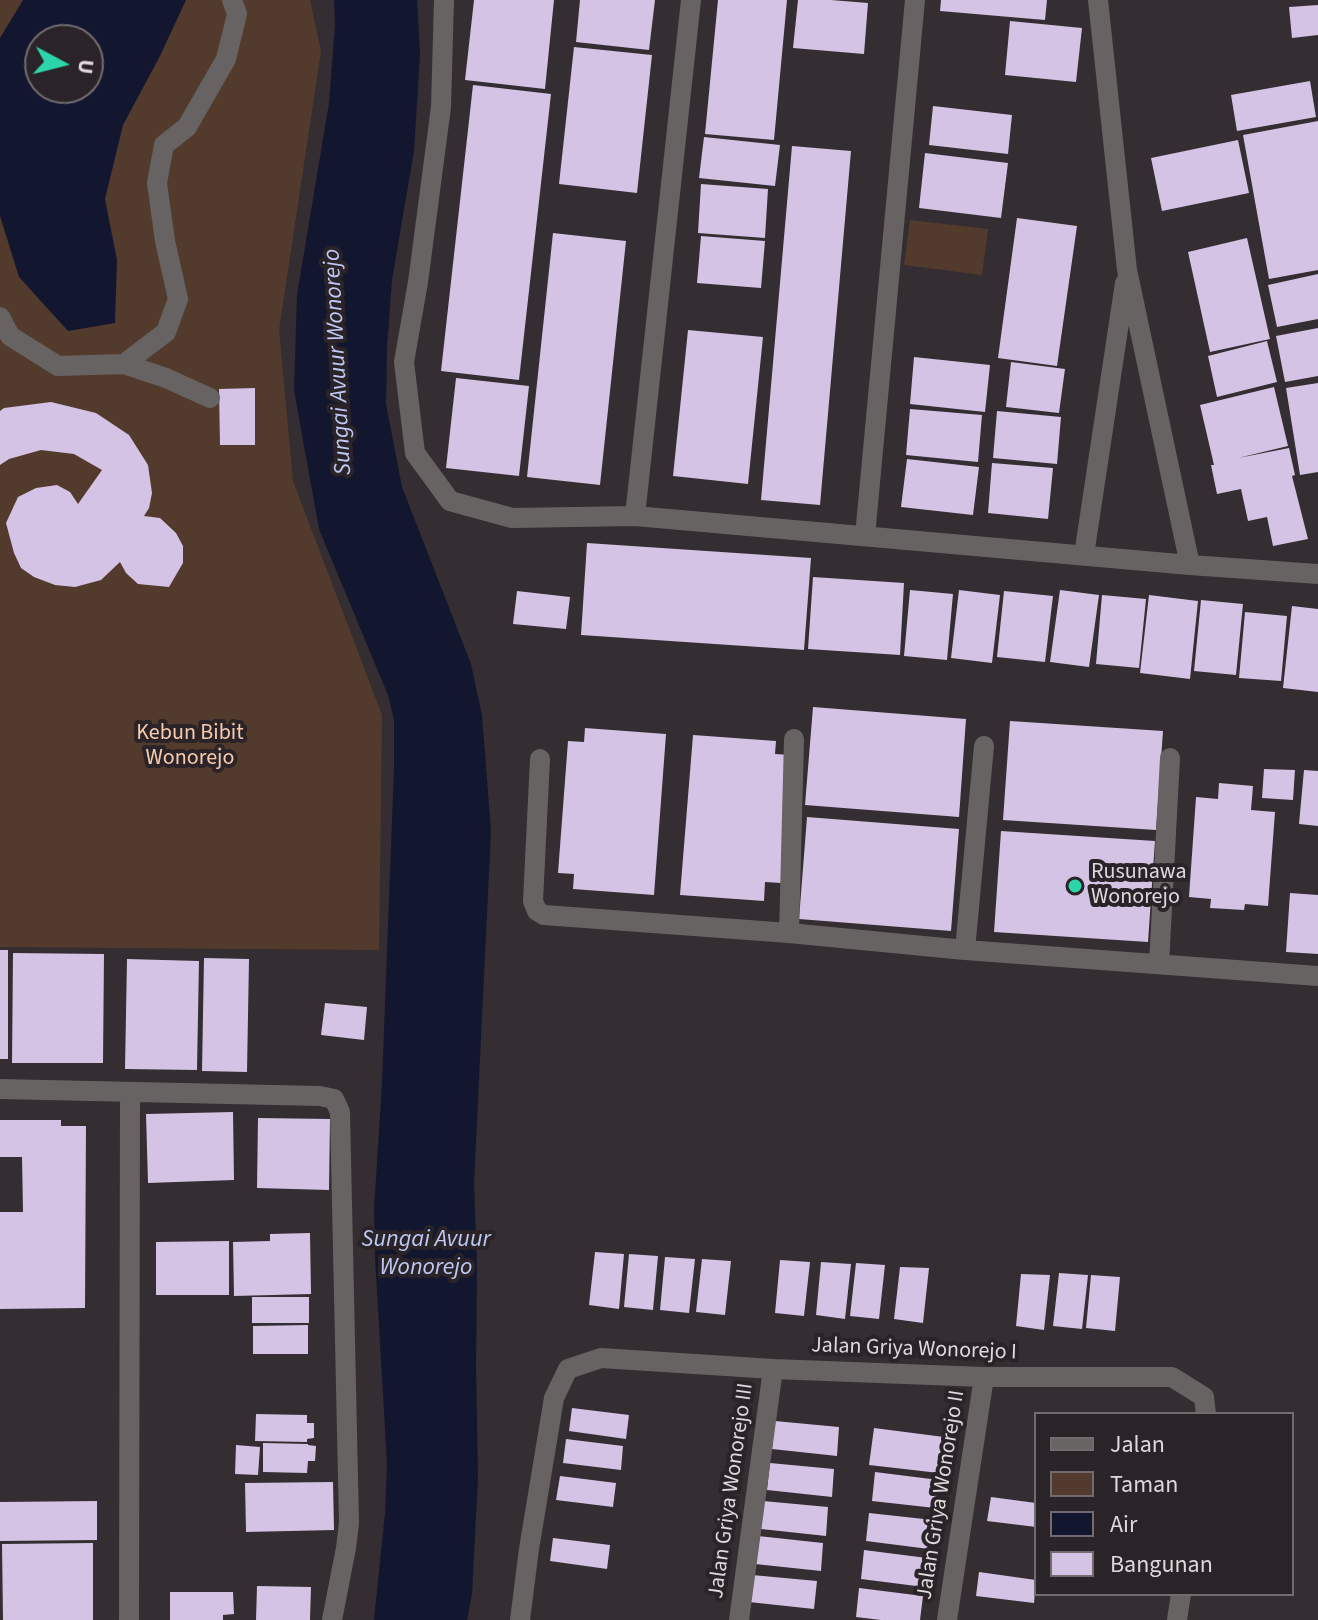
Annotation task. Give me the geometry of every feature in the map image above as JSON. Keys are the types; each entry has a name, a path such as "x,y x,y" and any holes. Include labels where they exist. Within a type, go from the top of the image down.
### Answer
{"street":[{"path":"124,364 166,332 178,299 165,241 157,183 164,145 187,127 226,59 237,14 232,0"},
{"path":"444,0 441,107 404,362 415,453 450,501 512,518 635,516 1318,574"},
{"path":"635,516 691,0"},
{"path":"865,536 915,0"},
{"path":"1098,0 1127,270 1190,565"},
{"path":"1084,555 1127,270"},
{"path":"0,317 10,336 58,366 124,364 166,378 210,398"},
{"path":"789,933 794,739"},
{"path":"965,950 984,746"},
{"path":"1159,964 1170,758"},
{"path":"540,759 533,901 537,911 544,915 1318,976"},
{"path":"0,1089 320,1096 334,1099 340,1112 349,1523 332,1620"},
{"path":"129,1620 130,1092"},
{"name":"Jalan Griya Wonorejo I","path":"520,1620 554,1398 568,1369 601,1358 773,1369 984,1377 1172,1377 1204,1397 1206,1412"},
{"name":"Jalan Griya Wonorejo III","path":"739,1620 773,1369"},
{"name":"Jalan Griya Wonorejo II","path":"947,1620 984,1377"},
{"path":"1177,1620 1181,1596"}],"green space":[{"name":"Kebun Bibit Wonorejo","path":"0,0 310,0 321,51 279,330 293,481 382,715 379,950 0,947"},
{"path":"910,220 988,229 982,275 904,265"}],"water":[{"path":"23,0 186,0 123,125 105,199 117,260 115,323 68,331 19,277 0,216 0,38"},
{"name":"Sungai Avuur Wonorejo","path":"334,0 417,0 420,54 414,151 392,280 386,404 402,487 471,664 482,715 491,831 474,1183 478,1477 472,1594 467,1620 374,1620 387,1464 374,1210 382,1083 394,720 388,695 319,529 294,390 297,295 329,103"}],"building":[{"path":"474,0 554,0 545,89 465,80"},
{"path":"580,0 655,0 649,50 576,42"},
{"path":"718,0 787,0 774,140 705,134"},
{"path":"798,0 868,3 864,54 793,48"},
{"path":"941,0 1047,0 1045,20 940,11"},
{"path":"1318,5 1318,35 1292,38 1289,7"},
{"path":"1010,21 1082,28 1076,82 1005,75"},
{"path":"574,47 652,55 637,193 559,184"},
{"path":"1310,81 1316,117 1237,131 1231,95"},
{"path":"473,85 551,94 519,380 441,371"},
{"path":"933,106 1012,115 1008,154 929,145"},
{"path":"1318,121 1318,270 1269,279 1243,135"},
{"path":"704,137 780,145 775,186 699,178"},
{"path":"1238,140 1249,193 1162,211 1151,158"},
{"path":"792,146 851,151 820,505 761,500"},
{"path":"925,153 1008,163 1001,218 919,208"},
{"path":"701,184 768,189 765,238 698,233"},
{"path":"1017,218 1077,226 1057,366 998,358"},
{"path":"553,233 626,241 600,485 527,477"},
{"path":"701,236 765,241 761,288 697,283"},
{"path":"1247,238 1270,339 1210,352 1188,252"},
{"path":"1318,274 1318,319 1277,327 1268,285"},
{"path":"1318,328 1318,376 1285,382 1276,336"},
{"path":"688,330 763,337 748,484 673,476"},
{"path":"1267,341 1277,382 1217,397 1208,356"},
{"path":"914,357 990,365 985,412 910,404"},
{"path":"1011,362 1065,369 1059,413 1006,407"},
{"path":"456,378 529,386 519,476 446,468"},
{"path":"1318,383 1318,472 1300,475 1286,388"},
{"path":"1274,387 1288,446 1238,458 1289,448 1295,475 1292,476 1308,539 1273,546 1267,517 1248,521 1241,489 1217,494 1211,465 1214,465 1200,405"},
{"path":"255,388 255,445 220,445 219,389"},
{"path":"51,402 96,413 129,435 148,465 152,493 144,516 160,518 176,533 183,546 183,563 169,587 138,584 120,562 101,580 75,587 55,585 21,568 6,523 18,497 36,488 57,485 70,492 78,504 102,470 74,454 41,450 9,459 0,465 0,411"},
{"path":"910,409 982,415 978,462 906,455"},
{"path":"997,411 1061,417 1057,464 993,458"},
{"path":"907,459 979,467 973,515 901,507"},
{"path":"992,463 1053,468 1048,519 988,513"},
{"path":"587,543 811,558 804,650 581,635"},
{"path":"813,577 904,583 900,655 808,649"},
{"path":"910,590 953,594 947,660 904,656"},
{"path":"959,590 1000,595 992,663 951,658"},
{"path":"1060,590 1099,595 1089,667 1050,662"},
{"path":"517,591 570,597 566,629 513,624"},
{"path":"1004,591 1053,596 1045,662 997,657"},
{"path":"1102,595 1146,599 1139,668 1096,664"},
{"path":"1149,595 1198,601 1190,679 1140,673"},
{"path":"1201,600 1243,604 1236,675 1194,671"},
{"path":"1292,606 1318,609 1318,692 1283,688"},
{"path":"1245,612 1287,616 1281,681 1239,678"},
{"path":"813,707 966,719 959,817 805,805"},
{"name":"Rusunawa Wonorejo","path":"1010,721 1163,731 1156,830 1003,820"},
{"path":"585,728 666,734 654,895 573,889 574,874 558,873 568,741 584,742"},
{"path":"693,735 776,741 775,754 791,755 781,883 765,882 764,901 680,895"},
{"path":"1264,769 1295,770 1293,800 1262,798"},
{"path":"1304,770 1318,771 1318,826 1299,824"},
{"path":"1219,783 1253,786 1251,810 1275,812 1268,906 1245,904 1244,910 1210,908 1211,899 1189,897 1196,797 1218,799"},
{"path":"807,817 959,829 951,931 799,919"},
{"name":"Rusunawa Wonorejo","path":"1001,831 1155,841 1148,942 994,932"},
{"path":"1290,893 1318,895 1318,954 1286,952"},
{"path":"0,950 8,950 8,1059 0,1059"},
{"path":"13,953 104,954 103,1063 12,1063"},
{"path":"204,958 249,959 247,1072 202,1071"},
{"path":"127,959 199,961 197,1070 125,1069"},
{"path":"325,1003 367,1007 364,1040 321,1035"},
{"path":"233,1112 234,1180 148,1183 146,1114"},
{"path":"258,1118 330,1119 329,1190 257,1188"},
{"path":"0,1120 61,1120 61,1126 86,1126 85,1308 0,1309 0,1212 23,1212 22,1157 0,1157"},
{"path":"310,1233 311,1294 234,1296 233,1242 270,1241 270,1234"},
{"path":"229,1241 229,1295 156,1295 156,1242"},
{"path":"595,1252 624,1254 619,1309 589,1305"},
{"path":"629,1254 658,1256 653,1310 624,1307"},
{"path":"665,1257 695,1259 689,1313 660,1310"},
{"path":"702,1259 731,1261 725,1315 696,1312"},
{"path":"780,1260 810,1262 804,1316 775,1313"},
{"path":"821,1262 851,1264 845,1319 816,1315"},
{"path":"856,1263 885,1265 879,1319 850,1316"},
{"path":"900,1267 929,1268 923,1323 894,1319"},
{"path":"1059,1273 1088,1275 1082,1329 1053,1326"},
{"path":"1021,1274 1050,1275 1044,1330 1016,1326"},
{"path":"1091,1275 1120,1277 1115,1331 1086,1328"},
{"path":"252,1297 309,1297 309,1323 252,1323"},
{"path":"308,1325 308,1354 253,1354 253,1326"},
{"path":"572,1408 629,1415 626,1439 569,1431"},
{"path":"256,1414 307,1415 307,1423 314,1423 314,1438 307,1439 307,1442 255,1441"},
{"path":"775,1421 839,1427 837,1456 772,1449"},
{"path":"874,1428 944,1437 939,1473 869,1465"},
{"path":"566,1439 623,1446 621,1470 563,1463"},
{"path":"263,1443 316,1446 315,1461 308,1461 307,1473 263,1472"},
{"path":"236,1445 260,1447 258,1475 235,1474"},
{"path":"770,1463 834,1469 832,1497 767,1490"},
{"path":"875,1472 939,1480 935,1508 872,1501"},
{"path":"560,1476 616,1483 613,1507 556,1500"},
{"path":"333,1482 334,1530 246,1532 245,1483"},
{"path":"991,1497 1034,1503 1034,1527 987,1521"},
{"path":"97,1501 97,1540 0,1541 0,1502"},
{"path":"763,1501 828,1507 826,1536 761,1529"},
{"path":"869,1513 933,1520 929,1549 866,1541"},
{"path":"758,1536 823,1543 821,1571 755,1564"},
{"path":"553,1538 610,1545 607,1569 550,1561"},
{"path":"93,1543 93,1620 3,1620 2,1544"},
{"path":"864,1550 927,1558 924,1587 861,1579"},
{"path":"979,1572 1034,1580 1034,1603 976,1596"},
{"path":"752,1575 817,1581 814,1609 749,1602"},
{"path":"257,1586 311,1587 310,1620 256,1620"},
{"path":"859,1588 923,1596 920,1620 856,1617"},
{"path":"170,1592 233,1592 234,1614 223,1615 223,1620 170,1620"}],"place":[{"name":"Rusunawa Wonorejo","path":"1075,886"}]}
